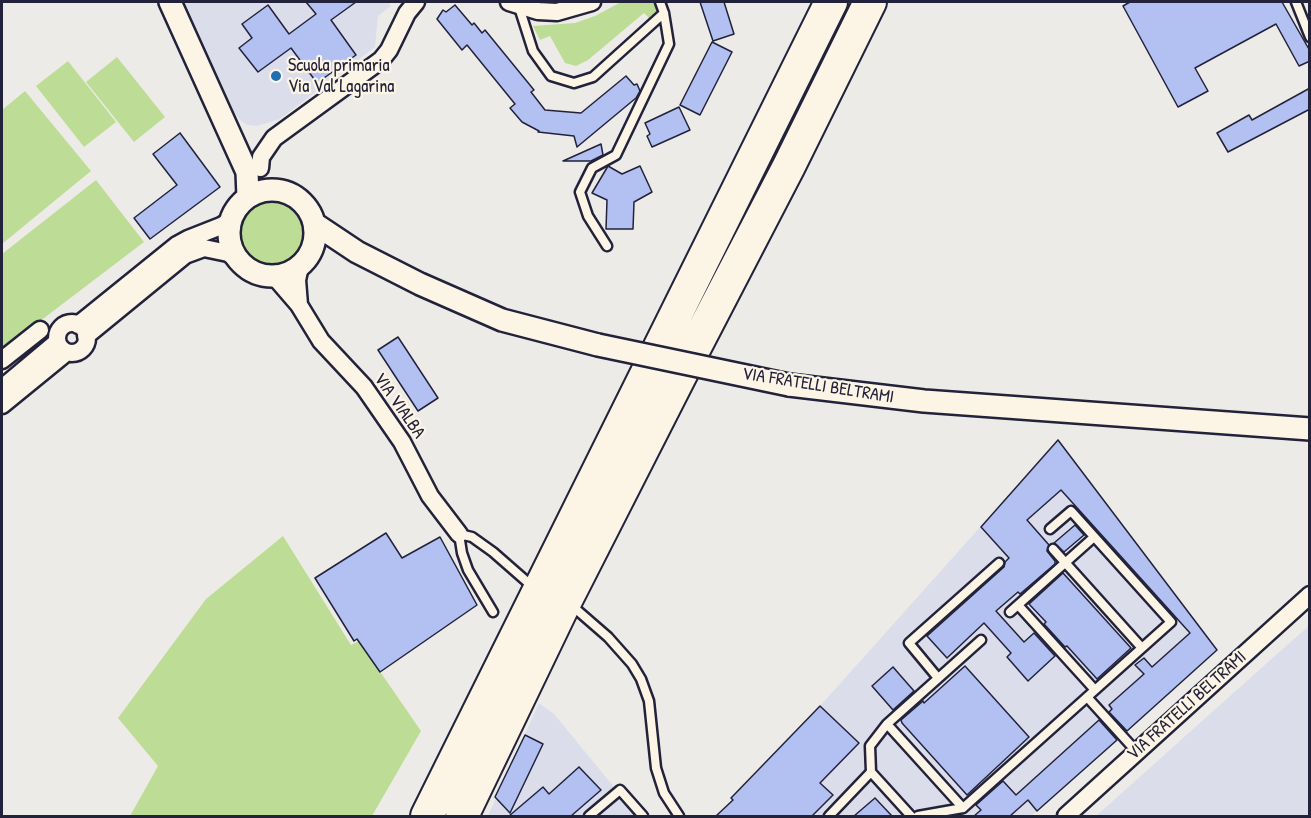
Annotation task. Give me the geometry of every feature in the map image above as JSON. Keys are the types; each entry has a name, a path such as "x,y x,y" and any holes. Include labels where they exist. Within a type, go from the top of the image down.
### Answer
{"highway":[{"path":"462,816 552,596 831,2"},
{"path":"427,816 675,384 789,166 870,2"}],"street":[{"path":"170,2 248,175 248,197"},
{"path":"260,168 261,157 274,138 381,60 389,50 407,13 416,2"},
{"path":"513,3 538,11 557,12 592,2"},
{"path":"230,134 284,192"},
{"path":"82,330 186,255 204,248 228,253 248,269 260,275 274,276 288,273 305,260 315,241 315,224 310,212 301,201 284,192 275,190 248,197 238,207 231,220 230,241 238,260"},
{"path":"82,330 177,245 231,220"},
{"name":"VIA FRATELLI BELTRAMI","path":"315,224 357,252 420,285 502,320 598,345 789,385 924,401 1306,430"},
{"name":"VIA FRATELLI BELTRAMI","path":"305,260 330,248 357,252"},
{"name":"VIA VIALBA","path":"299,305 297,280 305,260"},
{"name":"VIA VIALBA","path":"274,276 299,305 321,341 364,387 402,442 430,496 459,534"},
{"path":"2,388 62,347 79,351 85,343 82,330 70,323 62,327 57,335 62,347"},
{"path":"2,360 40,330"},
{"path":"2,405 62,347"},
{"name":"VIA FRATELLI BELTRAMI","path":"1065,816 1310,596"}],"lane":[{"path":"607,246 588,216 580,192 592,168 616,155 669,44 660,2"},
{"path":"1296,2 1310,37"},
{"path":"513,3 533,51 551,76 574,83 593,77 664,13"},
{"path":"918,816 963,808 1171,622 1071,511 1050,529"},
{"path":"493,612 468,570 459,534 472,537 608,637 632,664 641,679 649,701 656,768 664,793 679,816"},
{"path":"1010,612 1094,537"},
{"path":"1053,549 1142,648"},
{"path":"939,678 909,643 999,563"},
{"path":"1018,605 1095,690"},
{"path":"911,816 871,772 870,746 888,724 981,640"},
{"path":"1088,697 1136,751"},
{"path":"888,724 963,808"},
{"path":"829,816 871,772"},
{"path":"589,816 620,790 643,816"}],"shaded area":[{"name":"Scuola primaria Via Val Lagarina","path":"183,2 388,2 391,6 378,16 375,47 280,119 257,126 247,125 240,120 229,105"},
{"path":"1058,440 1217,649 1031,816 719,816 718,814 732,800 731,798 820,706"},
{"path":"1309,626 1309,816 1096,816 1287,645"},
{"path":"539,703 554,714 638,816 488,816"}],"green space":[{"path":"621,2 655,2 657,12 651,20 644,13 588,60 576,66 565,63 550,36 540,40 533,26 575,23 595,16"},
{"path":"117,57 165,117 134,142 86,82"},
{"path":"68,61 116,122 84,147 36,86"},
{"path":"25,91 91,171 2,244 2,110"},
{"path":"96,180 144,242 2,350 2,254"},
{"path":"266,202 278,202 295,211 302,222 304,234 302,246 295,257 278,266 266,266 254,261 245,252 240,240 240,228 245,216 254,207"},
{"path":"283,536 351,645 359,641 421,731 372,816 130,816 158,766 118,718 206,599"}],"building":[{"path":"306,2 356,2 331,20 356,55 317,83 291,48 258,72 239,48 252,38 242,24 268,5 289,34 316,14"},
{"path":"700,2 724,2 734,34 713,41"},
{"path":"1130,2 1282,2 1310,51 1310,61 1299,66 1276,24 1195,68 1208,91 1178,107 1123,6"},
{"path":"455,5 472,25 474,23 482,33 485,30 534,90 531,92 545,110 581,113 626,76 634,85 637,84 640,91 636,98 577,147 574,136 538,132 522,122 510,108 515,104 467,45 462,50 437,19 443,10 446,12"},
{"path":"712,42 732,52 700,115 680,105"},
{"path":"1310,88 1310,109 1228,152 1217,133 1249,115 1252,120"},
{"path":"679,107 690,130 652,147 645,123"},
{"path":"180,133 220,187 150,239 134,218 177,185 153,154"},
{"path":"601,144 603,155 591,161 563,161"},
{"path":"608,166 622,174 640,166 652,192 634,202 633,229 606,229 607,200 592,193"},
{"path":"398,337 438,398 418,411 378,350"},
{"path":"1058,440 1217,650 1127,731 1109,712 1112,709 1109,705 1144,674 1135,665 1144,658 1152,667 1190,633 1061,490 1027,520 1049,545 1047,551 1055,564 996,611 1024,642 1034,633 1055,656 1028,681 1007,657 1011,653 984,623 947,658 927,636 1004,567 1009,558 981,527"},
{"path":"1075,525 1084,535 1064,552 1054,543"},
{"path":"386,533 402,558 440,537 477,605 380,672 357,639 354,641 315,578"},
{"path":"1063,573 1131,648 1097,679 1044,624 1046,622 1029,604"},
{"path":"965,666 1029,737 967,795 901,720 923,701 924,703"},
{"path":"893,667 914,691 893,710 872,686"},
{"path":"820,706 859,743 820,783 833,795 812,816 716,816 733,800 731,798"},
{"path":"1099,720 1117,740 1037,811 1028,800 1010,816 974,816 981,810 976,805 1003,781 1016,795"},
{"path":"525,735 543,744 510,813 495,797"},
{"path":"579,767 601,790 571,816 509,816 543,787 549,794"},
{"path":"875,798 892,816 854,816"}],"place":[{"name":"Scuola primaria Via Val Lagarina","path":"276,76"}]}
